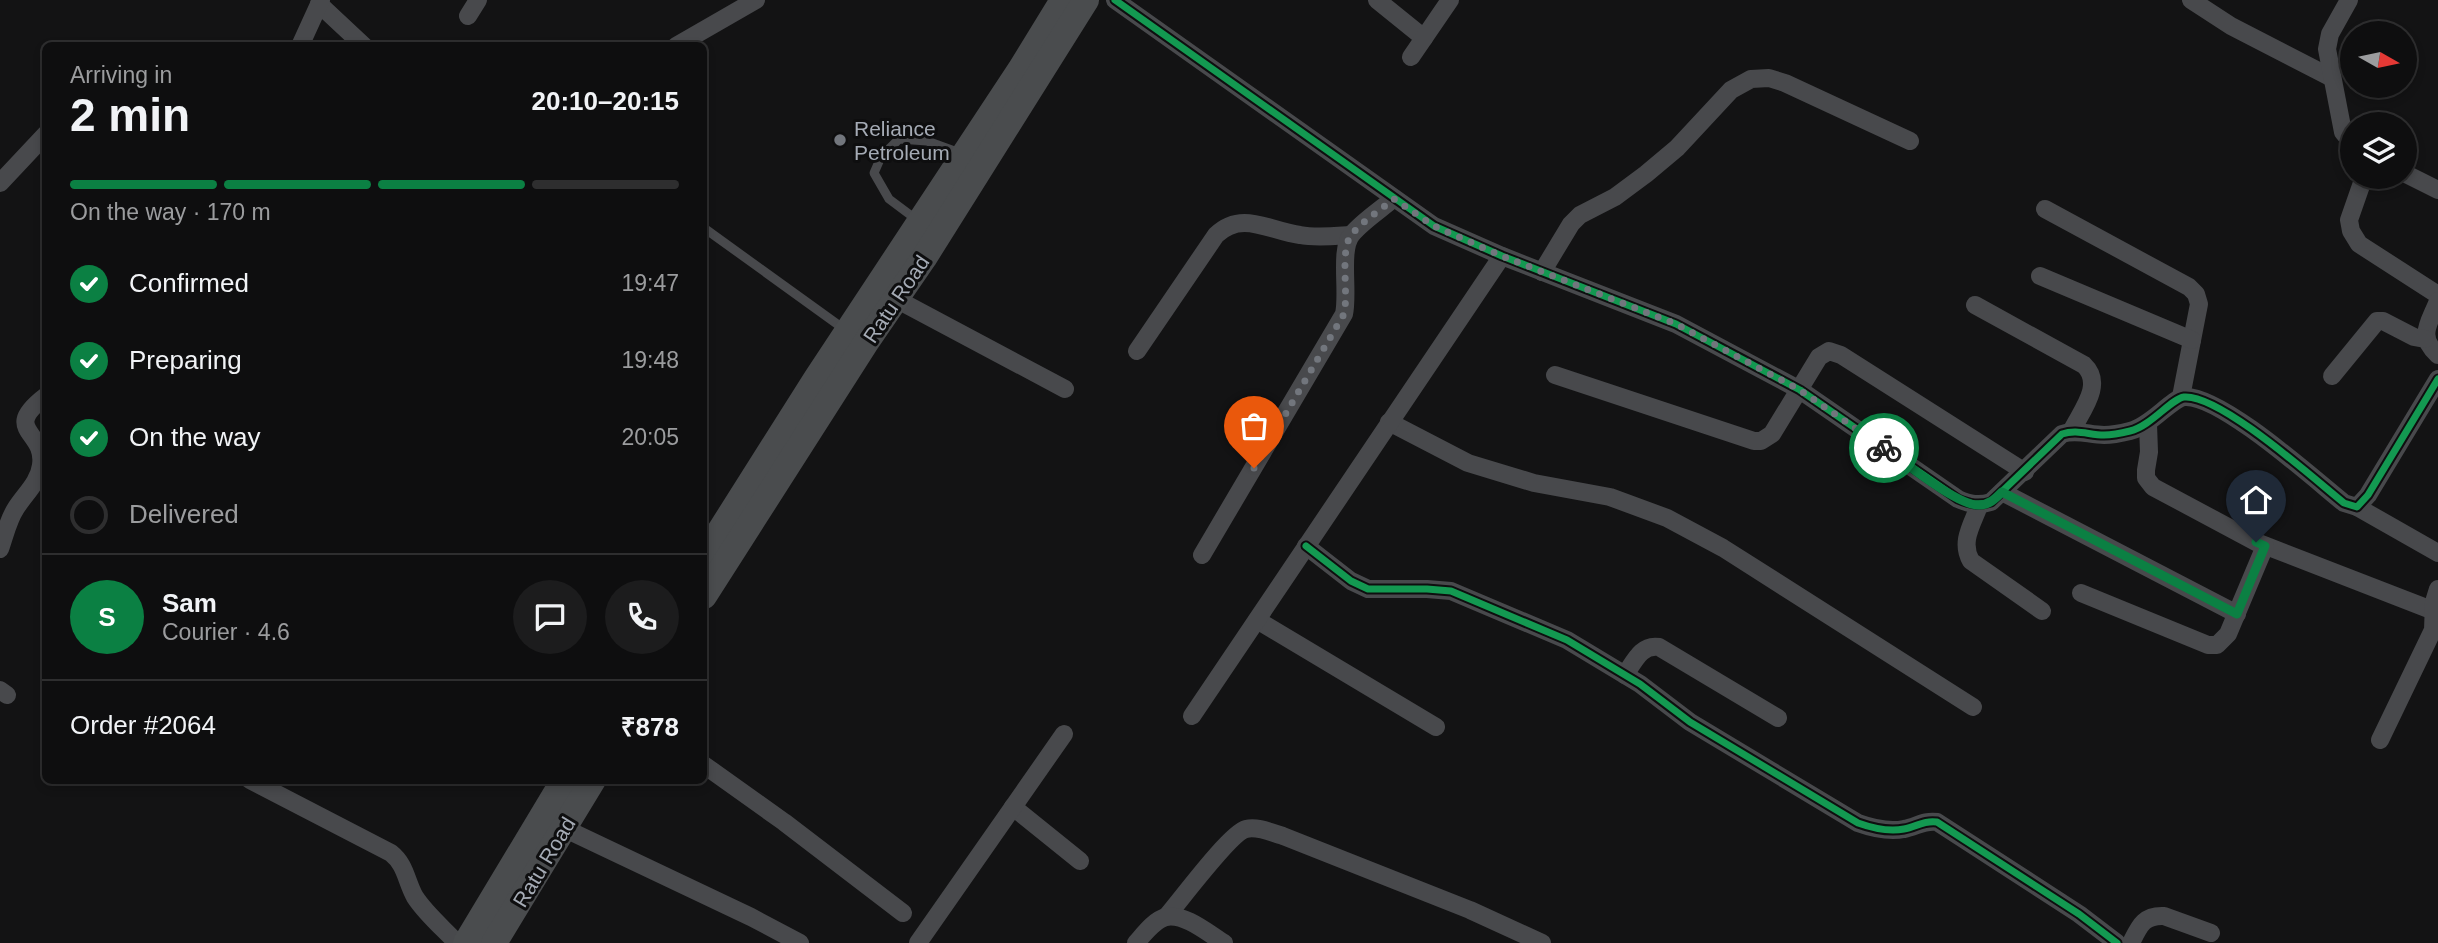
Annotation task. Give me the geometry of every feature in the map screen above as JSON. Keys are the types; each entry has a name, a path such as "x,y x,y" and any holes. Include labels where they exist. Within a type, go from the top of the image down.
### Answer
{"main road":[{"name":"Ratu Road","path":"974,159 1063,0"},
{"name":"Ratu Road","path":"707,544 847,331 928,230 974,159 1086,0"},
{"name":"Ratu Road","path":"707,591 896,299 928,230"},
{"name":"Ratu Road","path":"494,943 553,823 564,784"},
{"name":"Ratu Road","path":"466,943 553,823 589,784"}],"street":[{"path":"468,16 478,0"},
{"path":"683,42 756,0"},
{"path":"1115,0 1434,226 1502,256 1676,324 1800,390 1958,499 1979,506 1991,502 2062,434 2073,430 2103,435 2135,430 2148,424 2181,397 2199,304 2196,294 2189,287 2045,209"},
{"path":"1377,0 1424,38"},
{"path":"1411,57 1450,0"},
{"path":"2191,0 2231,26 2332,78"},
{"path":"2340,117 2327,50 2330,34 2349,0"},
{"path":"302,42 320,2 360,42"},
{"path":"1542,272 1571,224 1580,215 1615,197 1646,174 1676,148 1731,90 1751,79 1769,78 1785,83 1910,141"},
{"path":"0,183 42,138"},
{"path":"2417,180 2438,190"},
{"path":"2360,189 2349,220 2351,231 2359,244 2438,295"},
{"path":"1202,555 1344,314 1347,288 1344,256 1350,235 1394,199"},
{"path":"1137,351 1216,234 1226,225 1239,222 1300,236 1350,235"},
{"path":"1192,716 1502,256"},
{"path":"2040,276 2192,340"},
{"path":"896,299 1065,389"},
{"path":"2438,301 2425,339 2427,345 2438,355"},
{"path":"1975,305 2084,365 2091,372 2094,381 2092,391 2073,430"},
{"path":"2332,376 2377,321 2383,321 2414,337 2425,339"},
{"path":"1555,375 1754,441 1761,441 1772,434 1819,357 1825,352 1841,355 2025,472"},
{"path":"2357,507 2368,495 2438,379"},
{"path":"2181,397 2195,398 2238,419 2344,503 2357,507 2438,553"},
{"path":"0,549 16,508 41,470 41,451 24,421 30,408 42,399"},
{"path":"1389,422 1468,463 1534,483 1610,497 1667,518 1723,548 1973,707"},
{"path":"2148,424 2146,478 2153,487 2265,546 2434,611"},
{"path":"2002,492 2237,614"},
{"path":"1979,506 1965,542 1965,552 1971,562 2042,611"},
{"path":"1306,546 1351,581 1368,589 1451,591 1567,640 1625,675 1690,722 1858,823 1889,830 1904,830 1930,821 1947,827 2079,914 2117,943"},
{"path":"2081,593 2208,645 2217,645 2223,640 2237,614 2265,546"},
{"path":"2380,740 2433,630 2434,602 2438,589"},
{"path":"1257,620 1436,727"},
{"path":"1625,675 1647,647 1659,647 1778,718"},
{"path":"918,943 1063,734"},
{"path":"707,767 903,913"},
{"path":"258,784 391,853 401,861 421,905 457,943"},
{"path":"1013,807 1080,861"},
{"path":"553,823 800,943"},
{"path":"1136,943 1154,924 1166,917 1231,839 1245,829 1259,829 1283,836 1470,910 1542,943"},
{"path":"2131,943 2142,921 2156,915 2211,933"},
{"path":"1166,917 1188,922 1224,943"}],"lane":[{"path":"928,230 889,199 874,173 881,157 899,139 927,141 974,159"},
{"path":"707,230 847,331"}],"cycle path":[{"path":"1115,0 1434,226 1502,256 1676,324 1800,390 1966,502 1991,502 2062,434 2078,432 2107,435 2130,431 2184,397 2200,400 2243,423 2344,503 2357,507 2368,495 2438,379"},
{"path":"1306,546 1351,581 1368,589 1451,591 1567,640 1640,684 1690,722 1858,823 1892,830 1937,822 2079,914 2117,943"}],"way so far":[{"path":"1254,468 1344,314 1347,300 1344,256 1350,235 1394,199 1434,226 1502,256 1676,324 1800,390 1884,448"}],"place":[{"name":"Reliance Petroleum","path":"840,140"}],"route":[{"path":"1884,448 1958,499 1979,506 1991,502 2002,492 2237,614 2265,546 2256,542"}]}
